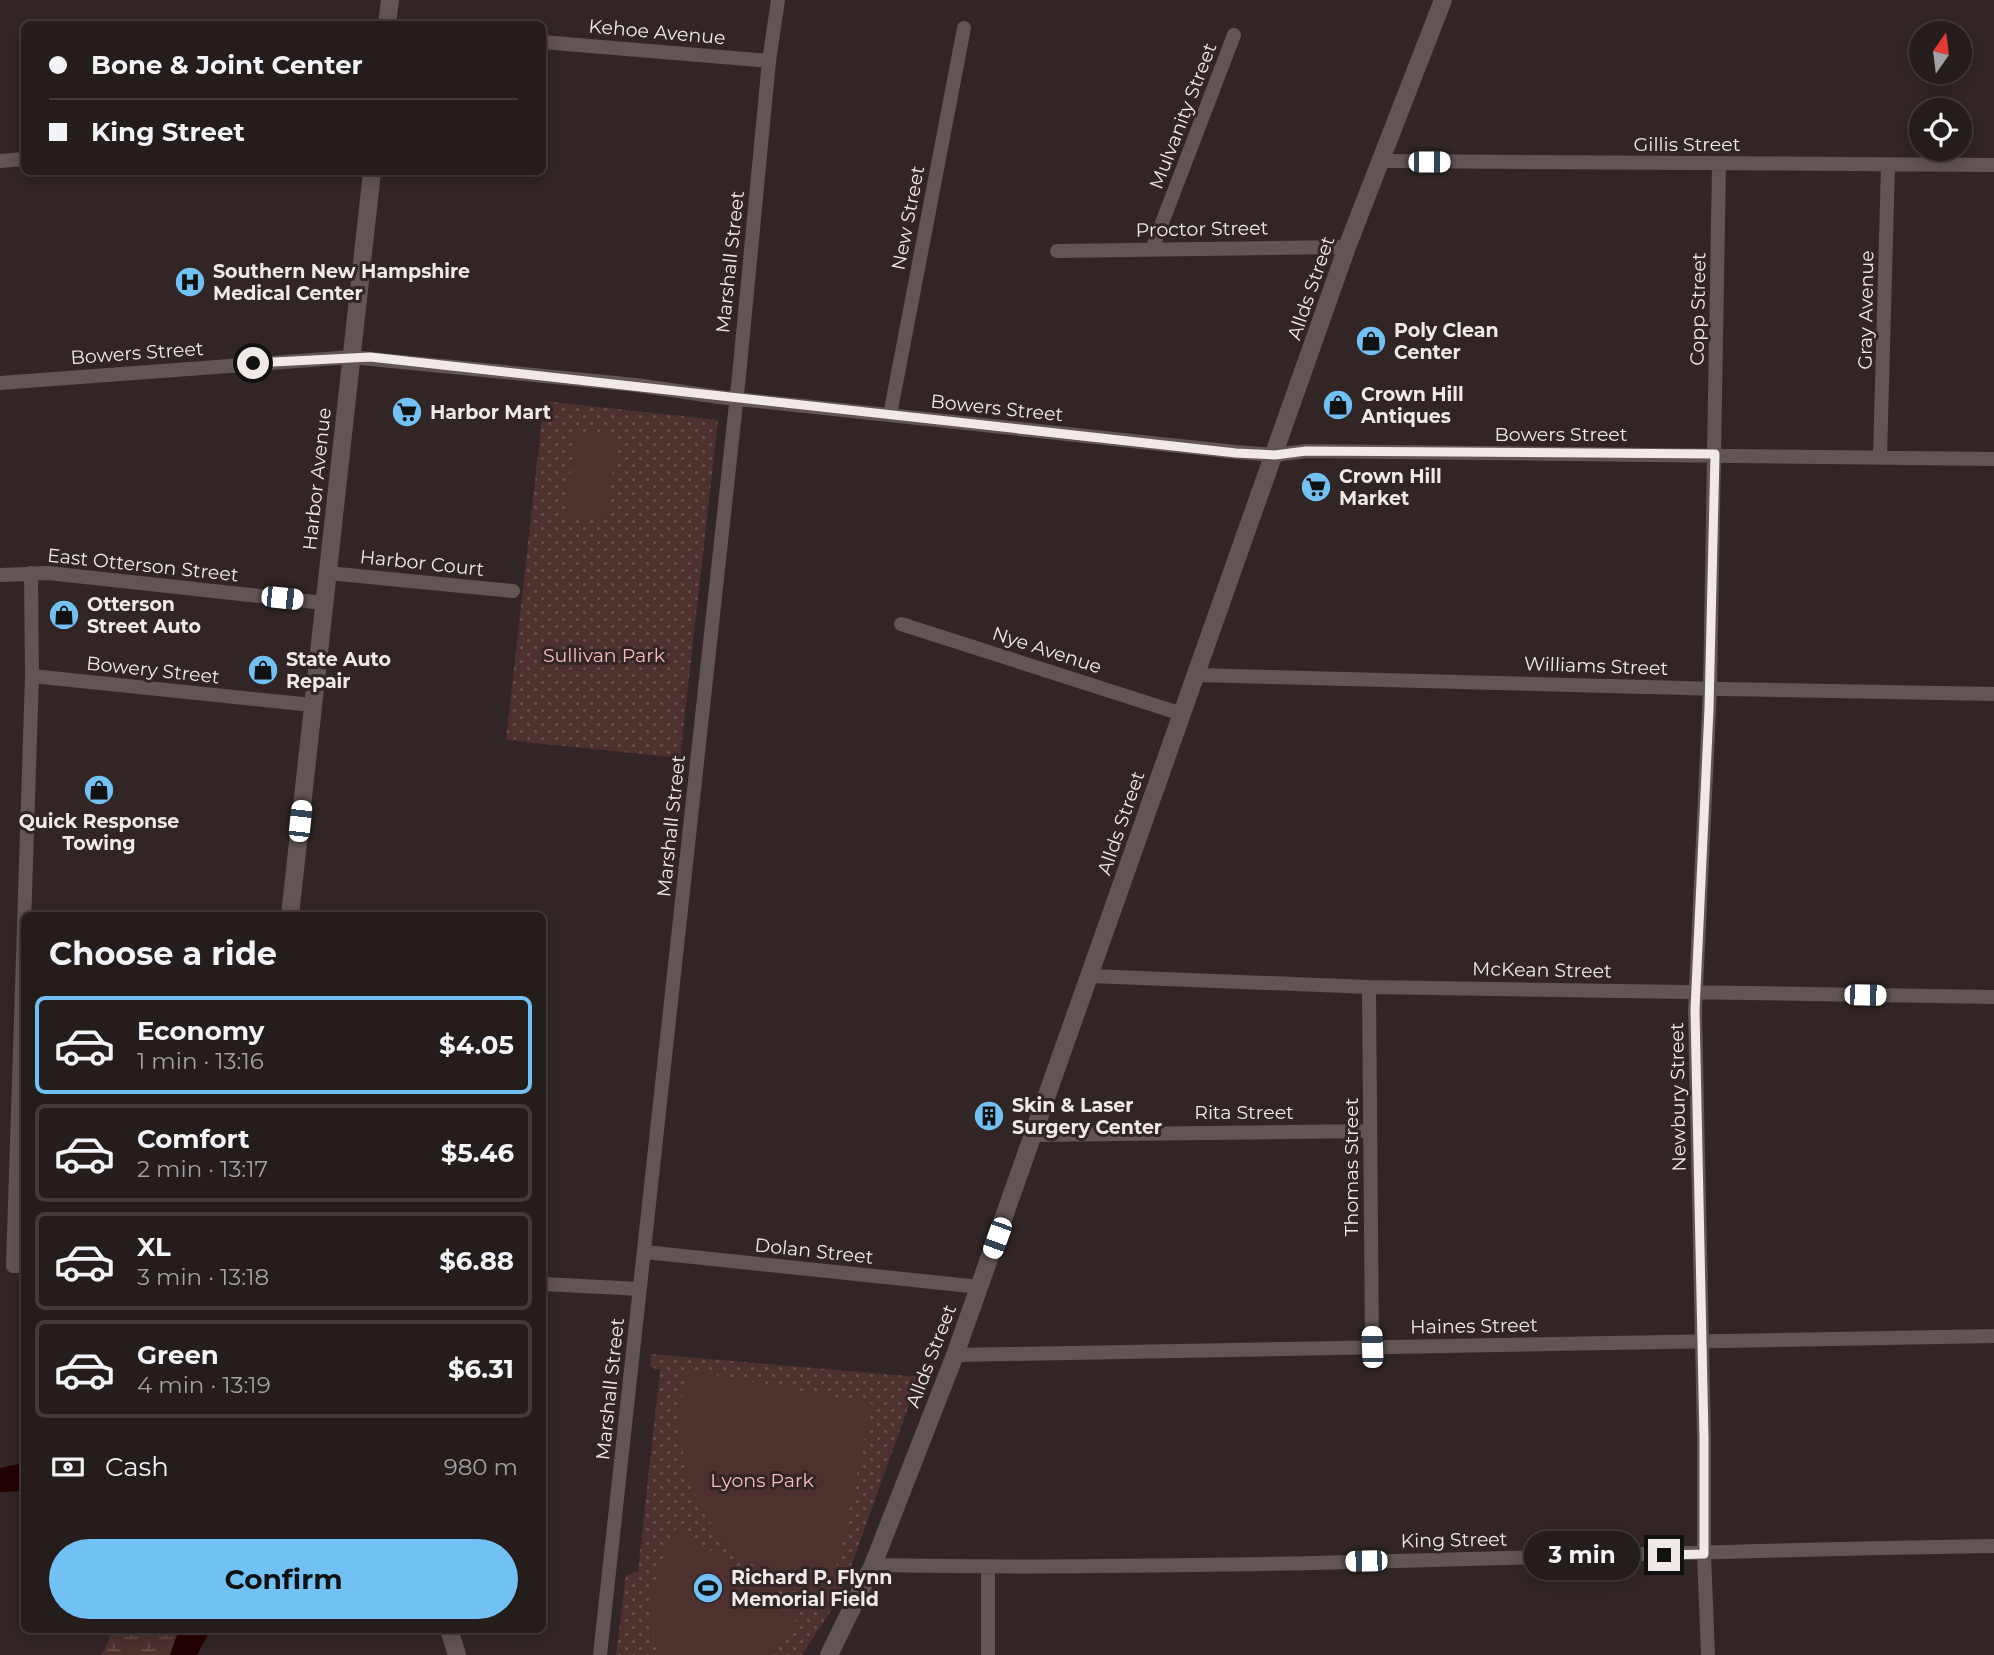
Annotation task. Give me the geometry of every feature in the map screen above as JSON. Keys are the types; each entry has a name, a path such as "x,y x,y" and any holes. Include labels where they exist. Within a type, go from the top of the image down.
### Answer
{"street":[{"path":"387,21 390,0"},
{"name":"Marshall Street","path":"600,1655 736,399 769,61 778,0"},
{"name":"Allds Street","path":"829,1655 873,1565 980,1287 1347,247 1443,0"},
{"name":"New Street","path":"890,415 964,28"},
{"name":"Mulvanity Street","path":"1152,249 1234,35"},
{"name":"Kehoe Avenue","path":"546,42 769,61"},
{"path":"0,161 21,159"},
{"name":"Gillis Street","path":"1381,161 1994,165"},
{"name":"Copp Street","path":"1715,454 1719,164"},
{"name":"Gray Avenue","path":"1880,457 1888,164"},
{"name":"Harbor Avenue","path":"290,912 372,175"},
{"name":"Proctor Street","path":"1057,251 1347,247"},
{"name":"Bowers Street","path":"0,383 351,357 636,385 736,399 1236,453 1275,455 1306,451 1715,454 1994,459"},
{"name":"Newbury Street","path":"1708,1655 1704,1554 1696,992 1710,689 1715,454"},
{"path":"24,912 32,676 31,573"},
{"name":"East Otterson Street","path":"0,575 31,573 324,603"},
{"name":"Harbor Court","path":"328,573 513,591"},
{"name":"Nye Avenue","path":"901,624 1182,714"},
{"name":"Williams Street","path":"1196,675 1994,694"},
{"name":"Bowery Street","path":"32,676 313,705"},
{"name":"McKean Street","path":"1090,976 1369,987 1994,998"},
{"name":"Thomas Street","path":"1369,987 1372,1347"},
{"path":"21,1018 13,1266 21,1266"},
{"name":"Rita Street","path":"1034,1135 1370,1131"},
{"name":"Dolan Street","path":"645,1252 980,1287"},
{"path":"546,1284 640,1289"},
{"name":"Haines Street","path":"955,1354 1994,1336"},
{"name":"King Street","path":"873,1565 988,1567 1994,1546"},
{"path":"988,1567 988,1655"},
{"path":"450,1633 457,1655"}],"green space":[{"name":"Sullivan Park","path":"544,401 718,420 680,758 506,740"},
{"path":"576,432 617,437 607,520 565,515"},
{"name":"Lyons Park","path":"651,1354 919,1377 840,1597 802,1655 616,1655 626,1575 638,1571 660,1370 650,1367"},
{"path":"687,1370 873,1404 829,1599 792,1590 756,1567 725,1543 701,1509 685,1466 678,1420"},
{"name":"Richard P. Flynn Memorial Field","path":"677,1527 800,1613 773,1655 658,1655 652,1619 654,1589 662,1561"},
{"path":"110,1633 178,1633 170,1655 101,1655"}],"shaded area":[{"path":"21,1464 21,1491 0,1492 0,1468"},
{"path":"178,1633 209,1633 197,1655 170,1655"}],"place":[{"name":"Southern New Hampshire Medical Center","path":"190,282"},
{"name":"Poly Clean Center","path":"1371,341"},
{"name":"Crown Hill Antiques","path":"1338,405"},
{"name":"Harbor Mart","path":"407,412"},
{"name":"Crown Hill Market","path":"1316,487"},
{"name":"Otterson Street Auto","path":"64,615"},
{"name":"State Auto Repair","path":"263,670"},
{"name":"Quick Response Towing","path":"99,790"},
{"name":"Skin & Laser Surgery Center","path":"989,1116"},
{"name":"Richard P. Flynn Memorial Field","path":"708,1588"}],"route":[{"path":"253,363 370,357 1236,453 1275,455 1306,451 1715,454 1709,709 1695,1010 1704,1554 1664,1555"}]}
